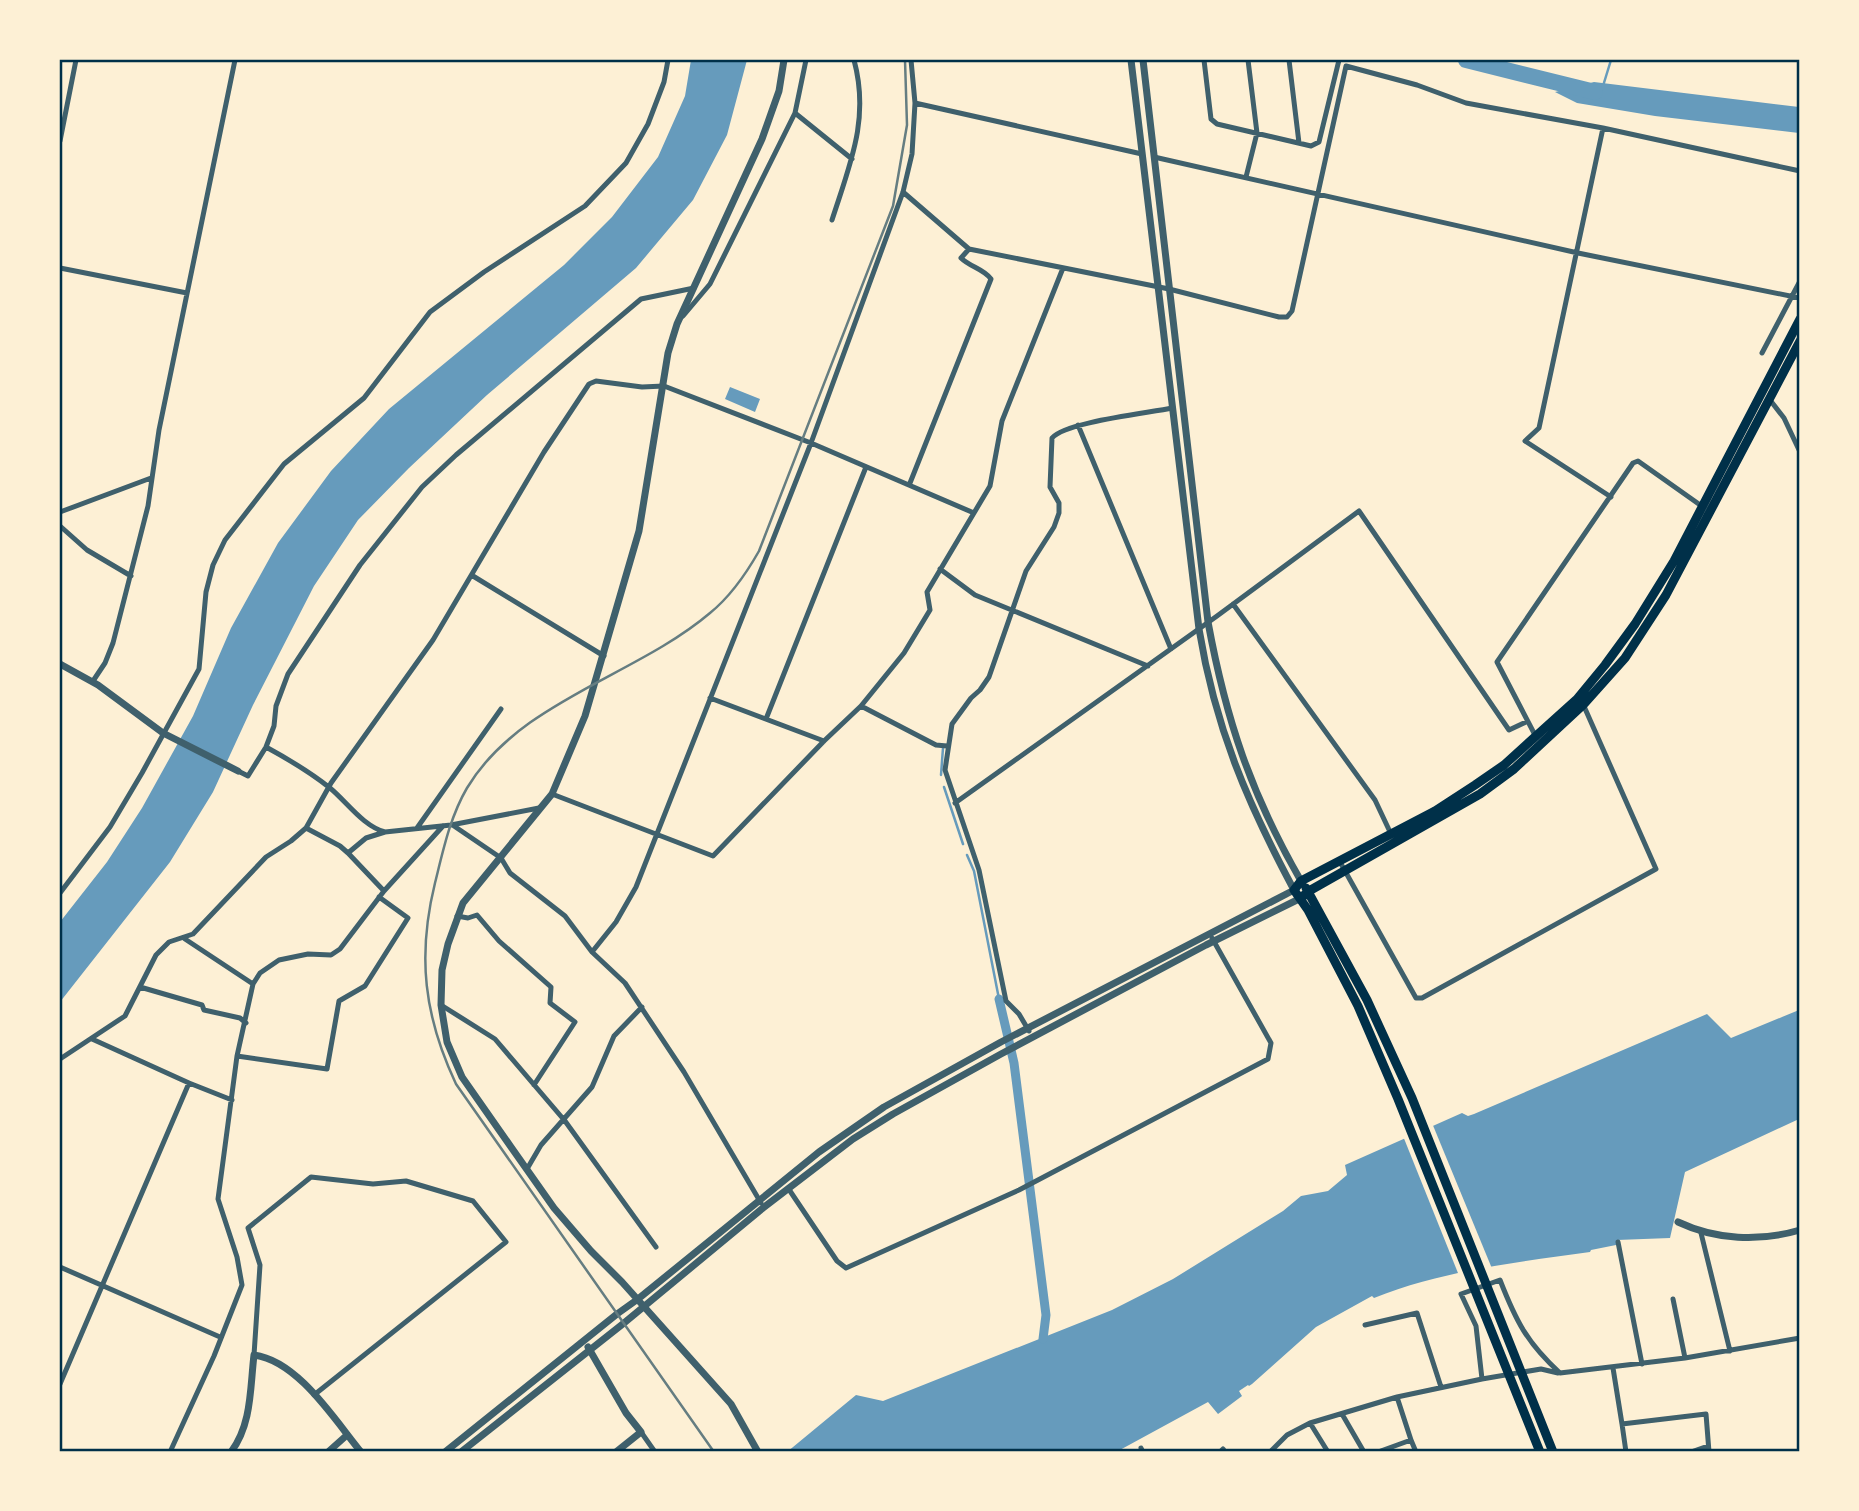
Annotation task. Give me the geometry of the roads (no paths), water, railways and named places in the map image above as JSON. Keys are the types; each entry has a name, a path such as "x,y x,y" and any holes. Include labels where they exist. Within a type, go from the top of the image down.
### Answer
{"main road":[{"path":"1553,1451 1412,1098 1379,1024 1305,894 1294,890 1301,881 1480,794 1514,769 1538,741 1625,658 1651,619 1800,319"},
{"path":"1707,508 1770,401 1800,341"},
{"path":"1305,894 1345,872 1392,838"},
{"path":"1301,881 1408,1122 1540,1451"}],"street":[{"path":"60,141 76,60"},
{"path":"93,681 105,663 113,643 148,506 187,293 236,60"},
{"path":"60,893 110,827 166,734 199,669 202,621 213,565 225,540 284,464 364,398 430,312 484,272 585,206 626,163 648,124 664,82 668,60"},
{"path":"758,1451 731,1404 554,1208 462,1077 447,1042 441,1005 442,970 447,944 463,903 552,794 585,716 639,531 668,352 677,324 762,139 779,91 784,60"},
{"path":"677,324 710,284 795,113 806,60"},
{"path":"832,220 859,130 859,78 854,60"},
{"path":"593,952 616,922 636,887 811,443 903,192 912,154 915,103 911,60"},
{"path":"445,1451 819,1152 884,1107 1019,1032 1294,890 1244,792 1206,676 1131,60"},
{"path":"1143,60 1208,622 1223,698 1243,759 1280,844 1301,881"},
{"path":"1204,60 1211,119 1217,124 1311,146 1320,142 1339,60"},
{"path":"1246,177 1257,133 1248,60"},
{"path":"1289,60 1299,143"},
{"path":"903,192 969,249 1169,289 1287,317 1292,311 1346,66 1417,85 1466,103 1603,128 1800,171"},
{"path":"915,103 1142,154"},
{"path":"795,113 852,159"},
{"path":"1603,128 1539,428 1525,440 1611,497"},
{"path":"1154,157 1577,253 1800,298"},
{"path":"909,483 991,279 988,274 967,264 961,258 969,249"},
{"path":"60,268 187,293"},
{"path":"552,794 713,856 861,706 904,653 930,610 927,592 993,478 1002,421 1063,268"},
{"path":"1762,353 1800,281"},
{"path":"60,664 93,681 166,734 248,776 275,726 276,706 288,674 360,565 422,487 456,455 641,299 694,288"},
{"path":"60,1059 125,1016 156,955 169,943 193,934 266,857 306,828 331,783 433,640 544,452 589,384 596,381 642,387 664,386 909,483 975,513"},
{"path":"1761,395 1770,401 1784,418 1800,452"},
{"path":"1033,1037 1019,1014 1006,1001 979,870 945,770 947,746 952,724 989,677 1027,571 1054,527 1059,513 1059,503 1050,487 1052,438 1057,432 1078,425 1172,408"},
{"path":"1078,425 1171,649"},
{"path":"1538,741 1497,662 1633,463 1638,461 1707,508"},
{"path":"766,719 866,467"},
{"path":"60,512 151,478"},
{"path":"955,803 1359,511 1509,730 1526,722"},
{"path":"60,526 87,550 131,576"},
{"path":"940,569 975,594 1011,611 1148,666"},
{"path":"473,576 604,656"},
{"path":"1233,604 1376,800 1392,838"},
{"path":"710,698 824,741"},
{"path":"1340,862 1416,998 1422,998 1656,869 1580,701"},
{"path":"861,706 936,745 947,746"},
{"path":"417,828 501,709"},
{"path":"266,747 305,769 374,829 385,832"},
{"path":"348,853 366,838 385,832 451,825 541,808"},
{"path":"170,1451 214,1356 242,1285 237,1256 218,1199 237,1056 253,985 260,973 279,960 308,954 331,955 340,949 379,897 443,825"},
{"path":"451,825 501,858 510,873 565,916 593,952 625,983 684,1072 763,1208"},
{"path":"306,828 340,846 384,891"},
{"path":"461,1451 788,1188 853,1139 1000,1054 1305,894"},
{"path":"237,1056 327,1069 339,1001 365,986 408,918 379,897"},
{"path":"457,916 468,918 477,915 499,941 551,987 550,1003 575,1022 534,1085"},
{"path":"788,1188 837,1261 846,1268 1019,1191 1268,1059 1271,1043 1209,932"},
{"path":"185,939 253,985"},
{"path":"140,987 202,1006 204,1010 240,1017 246,1023"},
{"path":"441,1005 495,1039 563,1119 656,1247"},
{"path":"527,1169 541,1145 592,1087 614,1036 642,1007"},
{"path":"92,1039 232,1101"},
{"path":"60,1384 189,1083"},
{"path":"231,1451 239,1441 247,1417 254,1355 260,1265 248,1228 311,1177 373,1184 405,1181 473,1201 506,1242 314,1395"},
{"path":"1678,1222 1701,1233 1762,1239 1800,1230"},
{"path":"1701,1233 1730,1351"},
{"path":"1618,1242 1642,1364"},
{"path":"60,1268 220,1337"},
{"path":"1482,1379 1476,1326 1461,1294 1500,1280 1518,1325 1544,1359 1560,1373"},
{"path":"1673,1299 1685,1358"},
{"path":"1365,1325 1417,1313 1440,1387"},
{"path":"1270,1451 1287,1434 1310,1423 1440,1387 1541,1369 1560,1373 1613,1368 1800,1338"},
{"path":"583,1341 626,1413 655,1451"},
{"path":"254,1355 267,1357 282,1366 314,1395 361,1451"},
{"path":"1541,1369 1544,1359"},
{"path":"1613,1368 1626,1451"},
{"path":"1397,1397 1416,1451"},
{"path":"1342,1414 1364,1451"},
{"path":"1622,1424 1706,1414 1709,1449 1691,1451"},
{"path":"1310,1423 1328,1451"},
{"path":"616,1451 641,1432"},
{"path":"328,1451 347,1435"},
{"path":"1378,1451 1411,1440"}],"water":[{"path":"691,60 747,60 727,135 693,200 636,268 487,395 358,520 314,586 253,705 213,792 170,862 60,1002 60,922 107,862 142,808 193,716 231,628 278,543 331,471 389,409 564,265 612,217 658,157 685,96"},
{"path":"1594,82 1799,107 1799,133 1655,116 1577,103 1555,92"},
{"path":"730,387 760,399 755,412 725,399"},
{"path":"1799,1010 1799,1119 1685,1172 1670,1238 1617,1240 1616,1245 1590,1252 1453,1274 1374,1298 1372,1296 1316,1327 1252,1384 1239,1391 1242,1396 1218,1414 1208,1402 1118,1451 787,1452 856,1395 883,1401 1112,1310 1173,1279 1283,1211 1301,1196 1328,1191 1347,1175 1345,1165 1462,1113 1468,1116 1474,1114 1707,1014 1731,1038"}],"waterway":[{"path":"1466,60 1595,92"},
{"path":"1603,86 1611,60"},
{"path":"941,775 943,748"},
{"path":"944,787 963,844"},
{"path":"967,855 974,871 999,999"},
{"path":"999,999 1014,1063 1046,1315 1043,1339"}],"railway":[{"path":"714,1452 456,1084 437,1034 427,985 425,961 429,910 444,847 456,811 467,788 489,758 516,733 547,711 648,655 710,613 738,584 759,551 893,206 907,125 905,60"}]}
